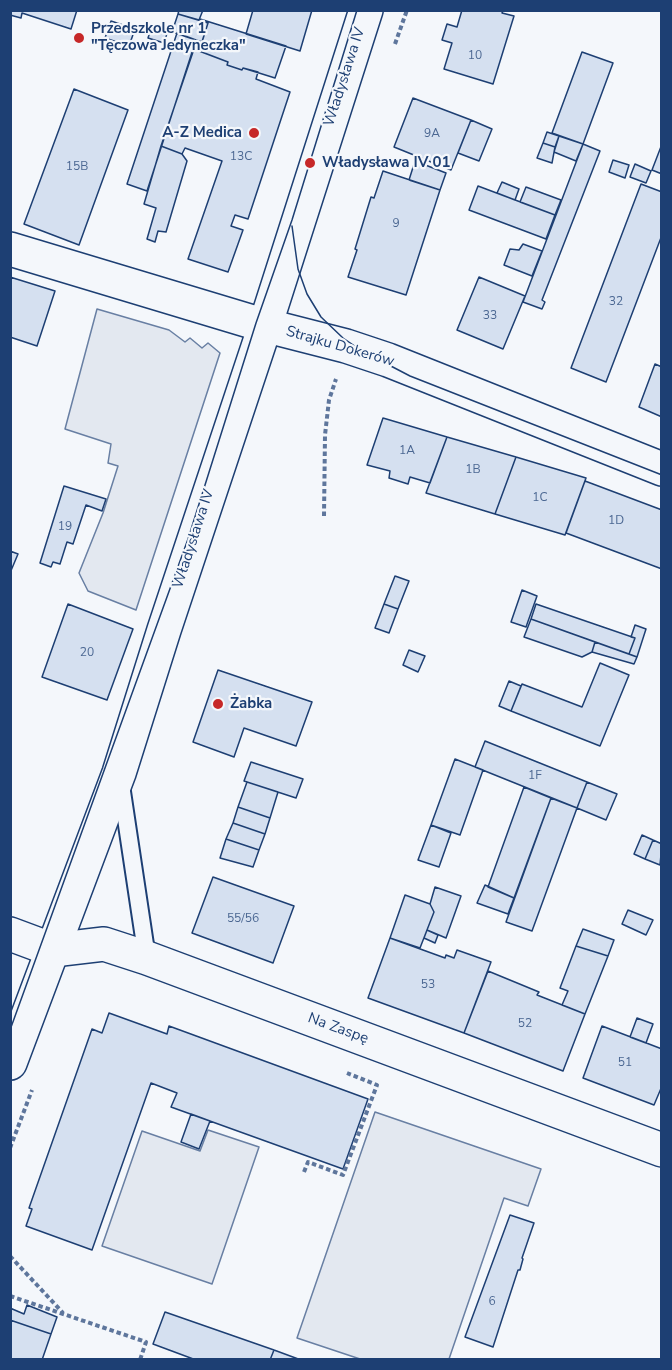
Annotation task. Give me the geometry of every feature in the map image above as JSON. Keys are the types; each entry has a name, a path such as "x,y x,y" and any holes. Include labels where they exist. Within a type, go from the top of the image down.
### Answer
{"street":[{"name":"Władysława IV","path":"10,1063 119,772 366,10"},
{"name":"Strajku Dokerów","path":"10,249 265,326 346,346 388,360 662,469"},
{"name":"Na Zaspę","path":"10,934 53,950 104,944 147,958 662,1150"}],"lane":[{"path":"119,772 147,958"}],"path":[{"path":"324,516 325,435 329,400 338,370"},
{"path":"304,1172 308,1162 344,1175 377,1085 344,1072"},
{"path":"10,1256 65,1315"},
{"path":"10,1296 146,1342 140,1359"}],"shaded area":[{"path":"97,309 169,330 185,342 190,338 202,348 208,343 220,353 136,610 88,591 79,573 103,513 118,466 108,463 111,444 65,429"},
{"path":"375,1112 541,1169 528,1206 504,1198 449,1359 360,1359 297,1338"},
{"path":"208,1130 259,1147 212,1284 102,1246 142,1131 200,1151"}],"building":[{"path":"10,10 77,10 71,29 22,13 21,18 10,15"},
{"path":"179,10 203,10 199,20 178,14"},
{"path":"253,10 312,10 300,51 246,34"},
{"path":"462,10 503,10 502,13 514,16 493,84 444,69 452,43 442,40 447,24 457,27"},
{"path":"178,14 208,23 202,42 172,32"},
{"path":"200,19 286,46 275,78 227,65 228,62 199,51 208,23"},
{"path":"111,21 135,29 129,46 105,38"},
{"path":"152,25 168,30 164,43 148,38"},
{"path":"177,33 196,40 147,191 127,184"},
{"path":"194,49 228,62 227,65 258,72 256,79 290,92 248,219 235,215 231,226 243,230 228,272 188,259 222,161 185,148 182,154 161,146"},
{"path":"582,52 613,63 583,144 552,133"},
{"path":"74,89 128,110 79,245 24,224"},
{"path":"413,98 471,120 451,170 394,147"},
{"path":"471,120 492,129 479,161 458,153"},
{"path":"547,132 559,136 555,147 543,143"},
{"path":"559,136 583,144 576,161 554,152"},
{"path":"543,143 555,147 552,163 537,158"},
{"path":"583,144 600,151 542,300 545,302 542,309 523,302"},
{"path":"662,144 662,174 652,170"},
{"path":"161,146 182,154 187,161 166,232 158,231 155,242 147,239 156,208 144,204"},
{"path":"613,160 629,165 625,178 609,172"},
{"path":"415,161 446,173 440,190 409,180"},
{"path":"635,164 651,171 646,183 630,177"},
{"path":"383,171 440,190 406,295 348,277 371,197 374,198"},
{"path":"502,182 519,189 515,200 497,193"},
{"path":"641,184 662,192 662,235 606,382 571,368"},
{"path":"478,186 555,215 546,239 469,210"},
{"path":"526,187 561,200 555,215 520,202"},
{"path":"523,244 542,251 532,276 504,265 510,249 519,250"},
{"path":"10,277 55,291 37,346 10,337"},
{"path":"479,277 525,296 503,349 457,330"},
{"path":"655,364 662,367 662,417 639,407"},
{"path":"383,418 447,437 430,483 410,477 408,484 389,478 390,471 367,465"},
{"path":"447,437 516,457 495,514 426,493"},
{"path":"516,457 586,478 565,535 495,514"},
{"path":"585,481 662,510 662,569 566,533"},
{"path":"64,486 106,499 102,511 86,505 73,544 67,542 60,564 53,562 51,567 40,563"},
{"path":"10,551 18,554 10,573"},
{"path":"395,576 409,581 398,609 384,604"},
{"path":"522,590 537,596 526,627 511,622"},
{"path":"68,604 133,629 107,700 42,677"},
{"path":"384,604 398,609 389,633 375,628"},
{"path":"536,604 635,638 629,654 531,619"},
{"path":"531,619 595,642 592,652 582,657 524,637"},
{"path":"635,625 646,629 637,657 629,654 635,638 631,637"},
{"path":"595,642 637,657 634,664 592,652"},
{"path":"409,650 425,656 418,672 403,665"},
{"path":"600,663 629,675 600,746 511,711 522,684 582,707"},
{"path":"218,670 312,702 296,746 244,728 234,757 193,742"},
{"path":"509,681 521,686 511,711 499,706"},
{"path":"485,741 587,782 577,808 475,767"},
{"path":"455,759 483,770 460,835 431,825"},
{"path":"251,762 303,779 296,798 244,781"},
{"path":"247,782 278,792 270,818 238,807"},
{"path":"587,782 617,794 606,820 577,808"},
{"path":"524,787 551,798 514,898 488,887"},
{"path":"551,798 577,808 532,931 506,922"},
{"path":"238,807 270,818 265,834 233,823"},
{"path":"233,823 265,834 259,850 226,839"},
{"path":"431,825 451,833 439,867 418,860"},
{"path":"642,835 653,840 645,859 634,854"},
{"path":"226,839 259,850 253,867 220,858"},
{"path":"653,840 662,844 660,865 645,859"},
{"path":"213,877 294,906 273,963 192,933"},
{"path":"485,885 514,898 508,914 477,903"},
{"path":"435,887 461,896 446,938 427,930 434,912 430,904"},
{"path":"405,895 430,904 434,912 420,948 390,938"},
{"path":"628,910 653,920 646,935 622,924"},
{"path":"583,929 614,940 608,956 576,946"},
{"path":"427,930 438,935 435,943 424,938"},
{"path":"390,938 445,958 446,955 454,958 457,950 491,962 464,1033 368,998"},
{"path":"576,946 608,956 585,1014 562,1005 568,991 560,988"},
{"path":"488,971 539,992 537,995 585,1014 563,1071 464,1033"},
{"path":"109,1013 167,1034 169,1026 368,1099 343,1169 171,1107 177,1093 151,1083 92,1250 26,1226 32,1209 29,1208 92,1029 102,1033"},
{"path":"637,1018 653,1024 646,1043 630,1037"},
{"path":"602,1026 662,1049 662,1086 654,1105 583,1078"},
{"path":"191,1114 210,1121 199,1149 181,1142"},
{"path":"510,1215 534,1223 493,1347 465,1337"},
{"path":"27,1305 57,1317 51,1334 10,1320 10,1308 24,1314"},
{"path":"165,1312 274,1350 270,1360 196,1360 153,1344"},
{"path":"10,1320 51,1334 42,1360 10,1360"},
{"path":"274,1350 301,1360 270,1360"}],"tram line":[{"path":"10,1030 188,539 256,323 292,220 357,10"},
{"path":"292,226 298,269 307,294 321,317 343,338 362,351 410,376 662,475"}],"place":[{"name":"Przedszkole nr 1 \"Tęczowa Jedyneczka\"","path":"79,38"},
{"name":"A-Z Medica","path":"254,133"},
{"name":"Władysława IV 01","path":"310,163"},
{"name":"Żabka","path":"218,704"}]}
